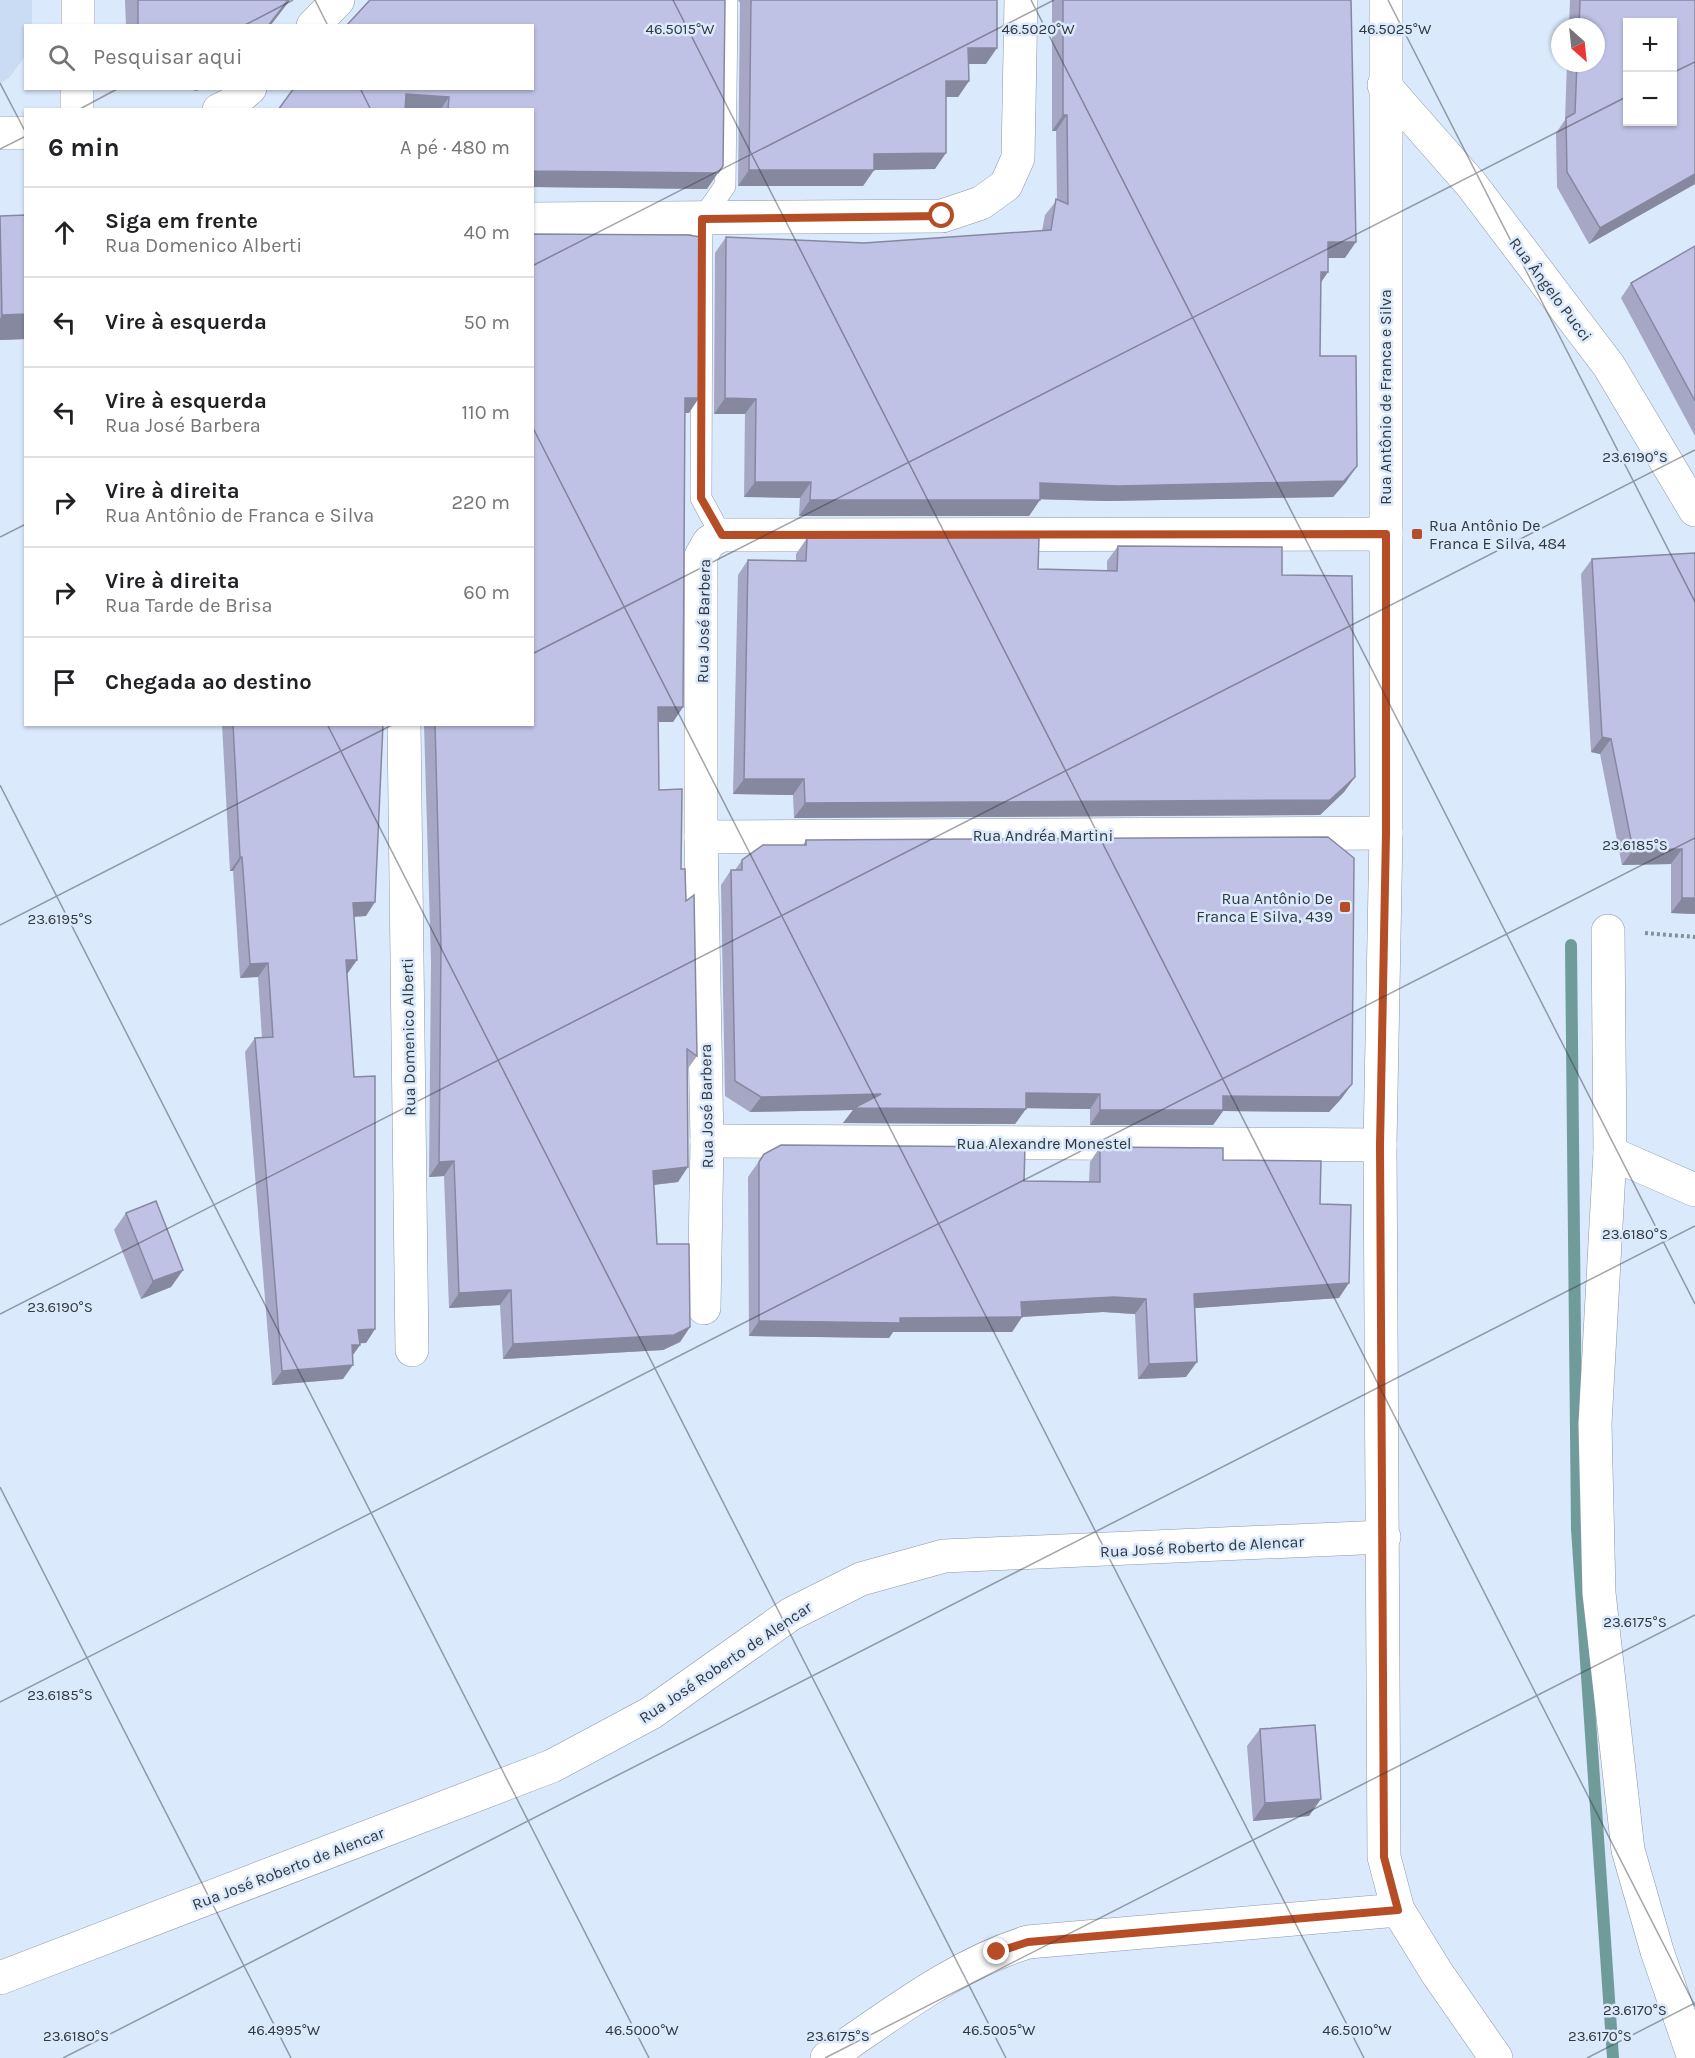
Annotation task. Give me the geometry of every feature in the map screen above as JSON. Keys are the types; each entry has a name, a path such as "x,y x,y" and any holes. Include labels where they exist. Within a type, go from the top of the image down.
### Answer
{"street":[{"path":"78,0 78,24"},
{"path":"315,24 338,0"},
{"path":"534,219 942,216 981,203 1006,185 1018,158 1021,0"},
{"name":"Rua Antônio de Franca e Silva","path":"1386,0 1384,85 1386,833 1380,1145 1384,1857 1398,1910 1437,1973 1496,2058"},
{"name":"Rua Ângelo Pucci","path":"1384,85 1471,184 1610,366 1695,510"},
{"path":"77,90 77,108"},
{"path":"223,108 248,90"},
{"path":"0,133 24,133"},
{"path":"722,535 1386,534"},
{"name":"Rua José Barbera","path":"704,1308 707,1141 701,837 701,556 709,542 722,535"},
{"name":"Rua Domenico Alberti","path":"404,726 412,1350"},
{"name":"Rua Andréa Martini","path":"701,837 1386,833"},
{"path":"1608,931 1610,1153 1595,1424 1599,1593 1628,1850 1657,1951 1694,2058"},
{"name":"Rua Alexandre Monestel","path":"707,1141 1380,1145"},
{"path":"1610,1153 1695,1190"},
{"name":"Rua José Roberto de Alencar","path":"0,1978 552,1766 651,1713 791,1614 861,1579 944,1556 1384,1537"},
{"path":"827,2058 949,1977 997,1952 1028,1942 1398,1910"}],"lane":[{"path":"722,535 701,498 702,219 725,186 727,3"}],"path":[{"path":"1608,931 1695,937"}],"shaded area":[{"path":"0,0 32,0 32,24 24,24 24,57 10,77 0,84"}],"building":[{"path":"138,0 288,0 270,24 138,24"},
{"path":"370,0 725,0 723,166 718,173 534,171 534,108 448,108 449,97 406,94 405,108 279,108 293,90 534,90 534,24 348,24"},
{"path":"751,0 997,0 997,48 968,48 969,81 946,81 946,153 874,154 874,170 749,170"},
{"path":"1063,0 1351,0 1356,242 1328,242 1328,272 1321,272 1320,356 1356,356 1357,466 1344,481 1118,486 1040,483 1040,500 810,500 811,482 755,482 756,399 725,398 726,237 864,243 1051,230 1056,199 1068,204 1067,115 1063,115"},
{"path":"1580,0 1695,0 1695,174 1600,228 1567,172 1566,118 1575,113 1577,72 1605,72 1605,18 1579,18"},
{"path":"24,215 24,314 2,315 0,216"},
{"path":"534,234 700,237 699,398 685,398 683,707 658,707 659,790 682,789 681,869 685,869 686,901 694,895 697,1056 687,1049 688,1167 653,1171 657,1244 689,1244 690,1327 674,1335 513,1344 511,1290 459,1293 454,1161 439,1162 441,947 435,726 534,726"},
{"path":"1695,246 1695,401 1631,283"},
{"path":"807,538 1039,538 1038,569 1117,571 1118,546 1282,547 1282,575 1352,576 1355,777 1330,800 805,803 804,779 744,779 748,560 806,561"},
{"path":"1695,553 1695,898 1682,898 1682,849 1633,850 1611,739 1602,737 1592,559"},
{"path":"233,726 383,726 375,902 353,903 357,960 346,960 354,1077 375,1076 375,1329 358,1330 360,1345 352,1345 353,1365 282,1371 255,1038 273,1037 268,963 250,964 242,857 240,857"},
{"path":"1328,837 1354,858 1352,1084 1339,1097 1223,1096 1223,1110 1100,1110 1100,1094 1026,1093 1026,1109 854,1108 881,1094 761,1097 735,1081 731,870 742,870 742,860 763,845 806,845 806,840"},
{"path":"781,1145 1025,1147 1024,1181 1100,1182 1100,1147 1223,1148 1223,1160 1321,1161 1320,1204 1351,1205 1349,1283 1194,1294 1197,1362 1149,1364 1146,1299 1114,1297 1021,1302 1022,1317 900,1318 900,1323 759,1321 759,1162 764,1154"},
{"path":"156,1201 183,1270 153,1281 126,1213"},
{"path":"1315,1725 1321,1799 1265,1803 1260,1729"}],"waterway":[{"path":"1571,945 1577,1529 1613,2058"}],"place":[{"name":"Rua Antônio De Franca E Silva, 484","path":"1417,534"},
{"name":"Rua Antônio De Franca E Silva, 439","path":"1345,907"}],"route":[{"path":"942,216 702,219 701,498 722,535 1386,534 1386,833 1380,1145 1384,1857 1398,1910 1028,1942 997,1952"}]}
